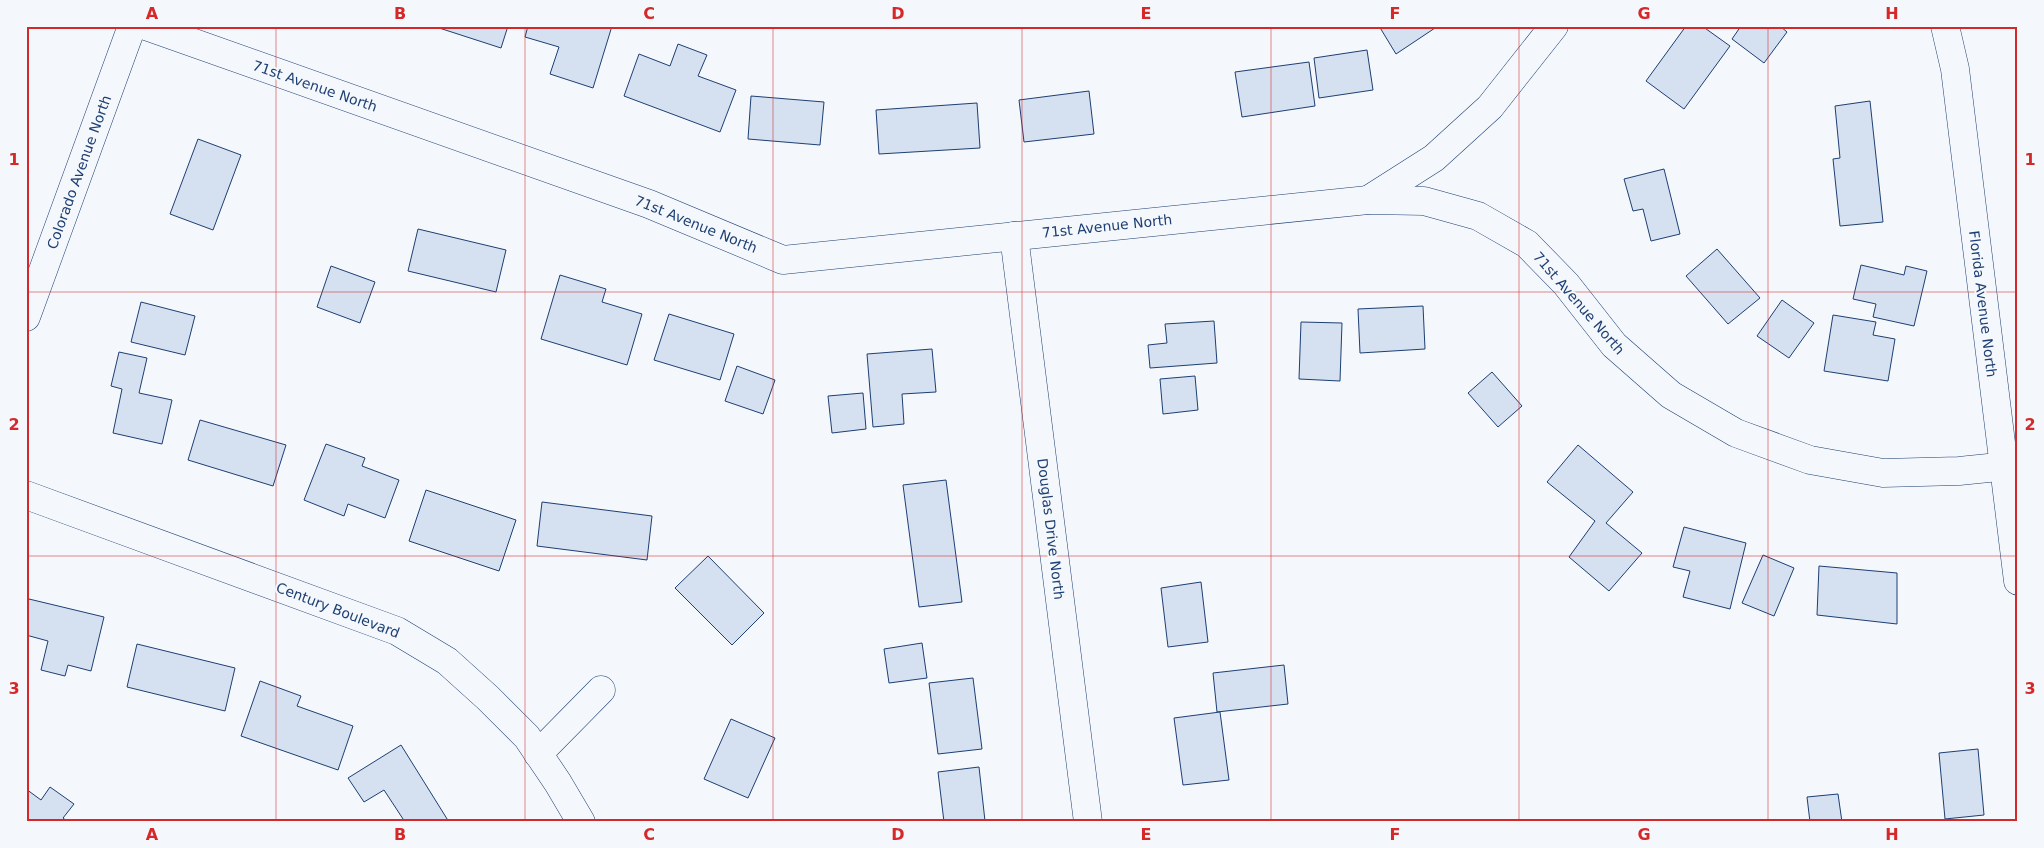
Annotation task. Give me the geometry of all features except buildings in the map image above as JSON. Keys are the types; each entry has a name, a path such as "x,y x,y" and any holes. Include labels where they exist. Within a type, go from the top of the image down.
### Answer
{"street":[{"name":"Colorado Avenue North","path":"26,317 132,26"},
{"name":"71st Avenue North","path":"146,26 649,204 783,260 1368,200 1424,200 1478,216 1527,244 1566,284 1614,346 1671,395 1736,433 1810,460 1883,473 1959,471 2010,466"},
{"path":"1368,200 1434,158 1490,107 1554,26"},
{"name":"Florida Avenue North","path":"1945,26 1955,69 2010,466 2018,581"},
{"name":"Douglas Drive North","path":"1014,236 1088,822"},
{"name":"Century Boulevard","path":"26,495 397,631 447,661 527,737 581,822"},
{"path":"538,754 601,690"}]}
